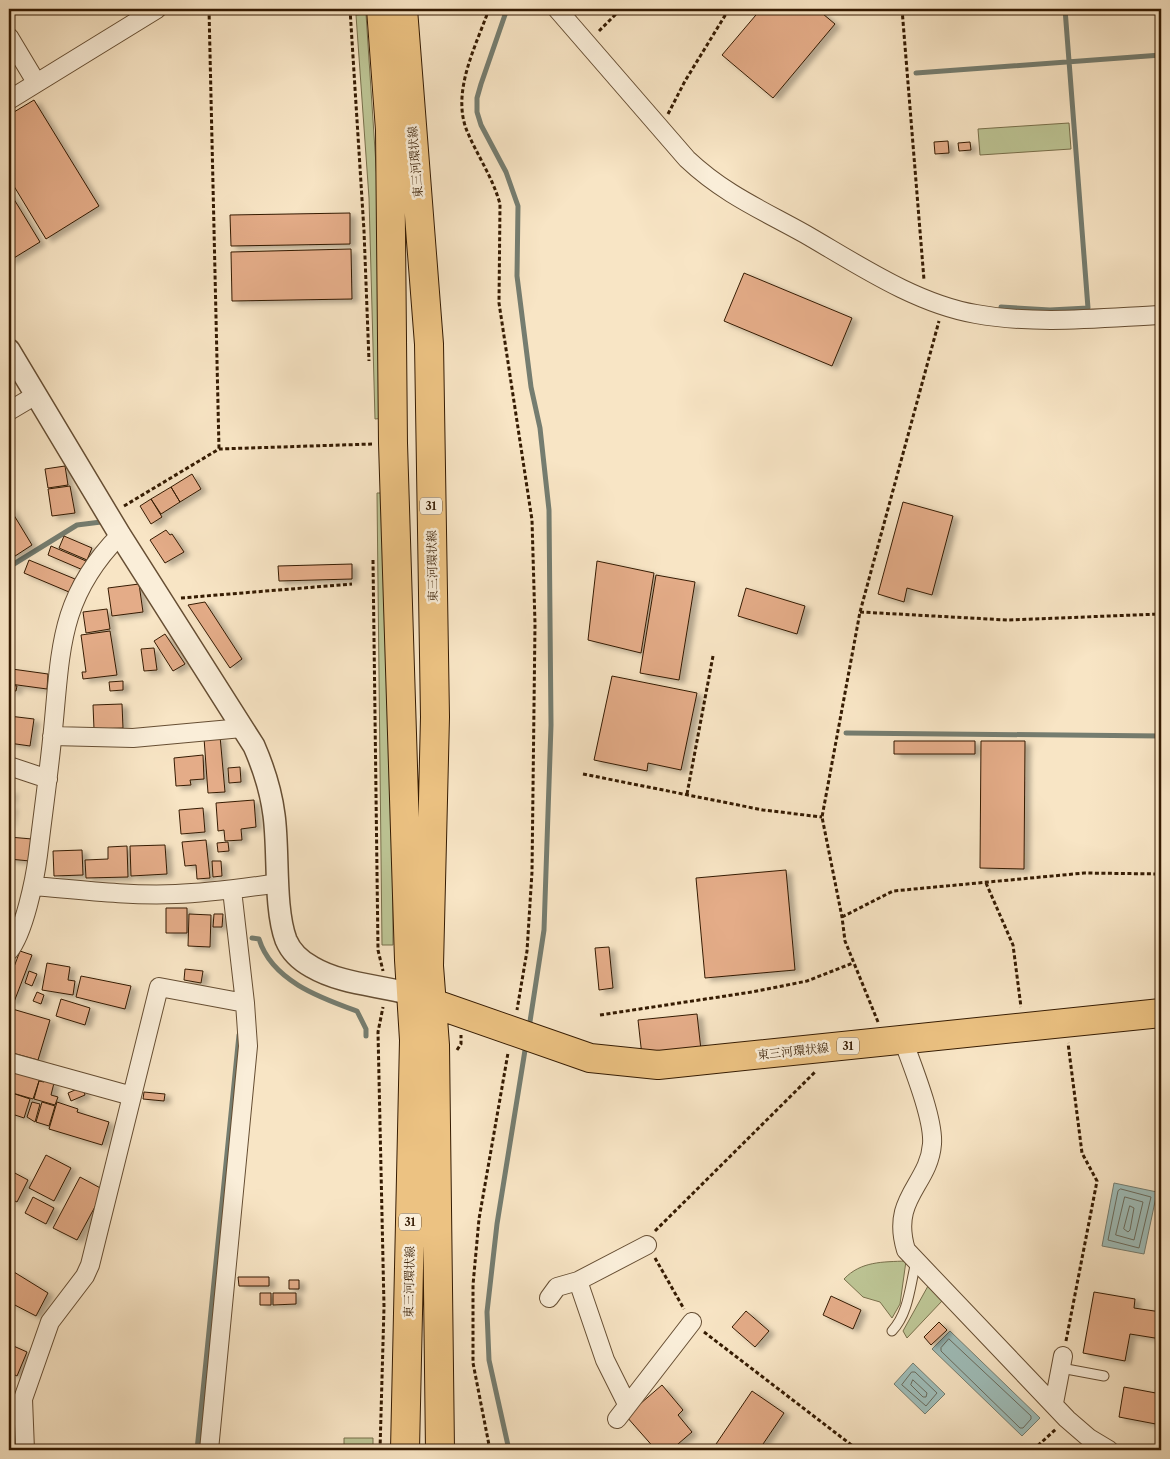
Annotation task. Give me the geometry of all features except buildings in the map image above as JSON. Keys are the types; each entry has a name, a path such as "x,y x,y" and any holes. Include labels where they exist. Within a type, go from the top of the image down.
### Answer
{"main road":[{"name":"東三河環状線","path":"381,9 390,130 377,443 438,1198 440,1450"},
{"name":"東三河環状線","path":"402,9 429,344 434,717 429,966 414,1040 405,1450"},
{"name":"東三河環状線","path":"421,999 590,1058 658,1065 1161,1013"}],"street":[{"path":"9,100 157,9"},
{"path":"556,9 687,159 709,180 744,202 876,275 943,306 976,314 1050,320 1161,315"},
{"path":"9,37 36,82"},
{"path":"9,350 120,535 254,746 268,782 274,816 283,930 286,940 297,956 313,968 333,977 383,986 421,999"},
{"path":"9,412 36,395"},
{"path":"9,961 12,947 34,886 61,655 70,612 86,576 100,556 120,535"},
{"path":"52,736 133,738 242,728"},
{"path":"9,766 48,779"},
{"path":"34,886 123,893 174,894 232,890 279,883"},
{"path":"209,1450 248,1046 232,890"},
{"path":"25,1450 16,1396 50,1322 85,1276 90,1266 159,986 245,1003"},
{"path":"894,1041 930,1123 932,1144 928,1161 910,1193 902,1217 904,1244 916,1262 1054,1403 1067,1419 1089,1438 1108,1450"},
{"path":"9,1062 132,1096"},
{"path":"549,1298 557,1287 578,1282 648,1245"},
{"path":"578,1282 606,1360 627,1404"},
{"path":"617,1419 692,1322"},
{"path":"1054,1403 1062,1362"}],"lane":[{"path":"892,1330 898,1325 906,1306 916,1262"},
{"path":"1062,1362 1104,1376"}],"path":[{"path":"209,9 219,448"},
{"path":"350,9 364,230 369,366"},
{"path":"489,9 464,82 461,108 467,132 496,191 500,204 499,303 532,520 535,624 532,872 527,951 526,1036 478,1218 473,1285 474,1363 490,1450"},
{"path":"586,44 621,9"},
{"path":"661,128 685,81 729,9"},
{"path":"902,9 925,298"},
{"path":"894,1041 853,963 845,941 822,817 860,612 943,306"},
{"path":"109,516 219,448 377,443"},
{"path":"373,553 378,950 382,967 383,986 383,1016 378,1032 384,1307 380,1450"},
{"path":"179,598 352,584"},
{"path":"860,612 1007,620 1161,614"},
{"path":"687,794 714,656"},
{"path":"583,774 764,810 822,817"},
{"path":"842,917 893,891 1084,873 1161,874"},
{"path":"986,883 1013,945 1022,1012 1027,1027"},
{"path":"600,1014 752,992 807,981 853,963"},
{"path":"1062,1362 1097,1181 1082,1153 1065,1022"},
{"path":"827,1048 824,1063 651,1236 648,1245 692,1322 858,1450"},
{"path":"1033,1450 1067,1419"}],"green space":[{"path":"366,14 378,196 385,418 375,419 369,198 356,15"},
{"path":"1069,123 1071,149 980,155 978,129"},
{"path":"377,493 387,493 392,693 393,945 382,945"},
{"path":"906,1261 900,1304 892,1318 880,1302 863,1297 844,1279 865,1266 881,1262"},
{"path":"928,1286 942,1301 907,1338 903,1331"},
{"path":"344,1438 373,1438 373,1450 344,1450"}],"water":[{"path":"1114,1183 1157,1192 1144,1254 1102,1246"},
{"path":"950,1331 1040,1418 1022,1436 932,1349"},
{"path":"913,1363 945,1394 925,1414 894,1384"}],"waterway":[{"path":"507,9 481,84 477,98 477,112 481,125 506,172 518,206 517,276 531,387 540,428 549,510 551,725 544,930 529,1028"},
{"path":"1001,307 1050,310 1088,308 1065,9"},
{"path":"916,73 1161,55"},
{"path":"9,567 77,525 101,522"},
{"path":"846,733 1161,736"},
{"path":"252,938 259,939 265,954 286,977 314,994 357,1011 366,1029 366,1036"},
{"path":"197,1450 239,1035"},
{"path":"509,1450 489,1360 487,1312 497,1224 526,1044"}]}
